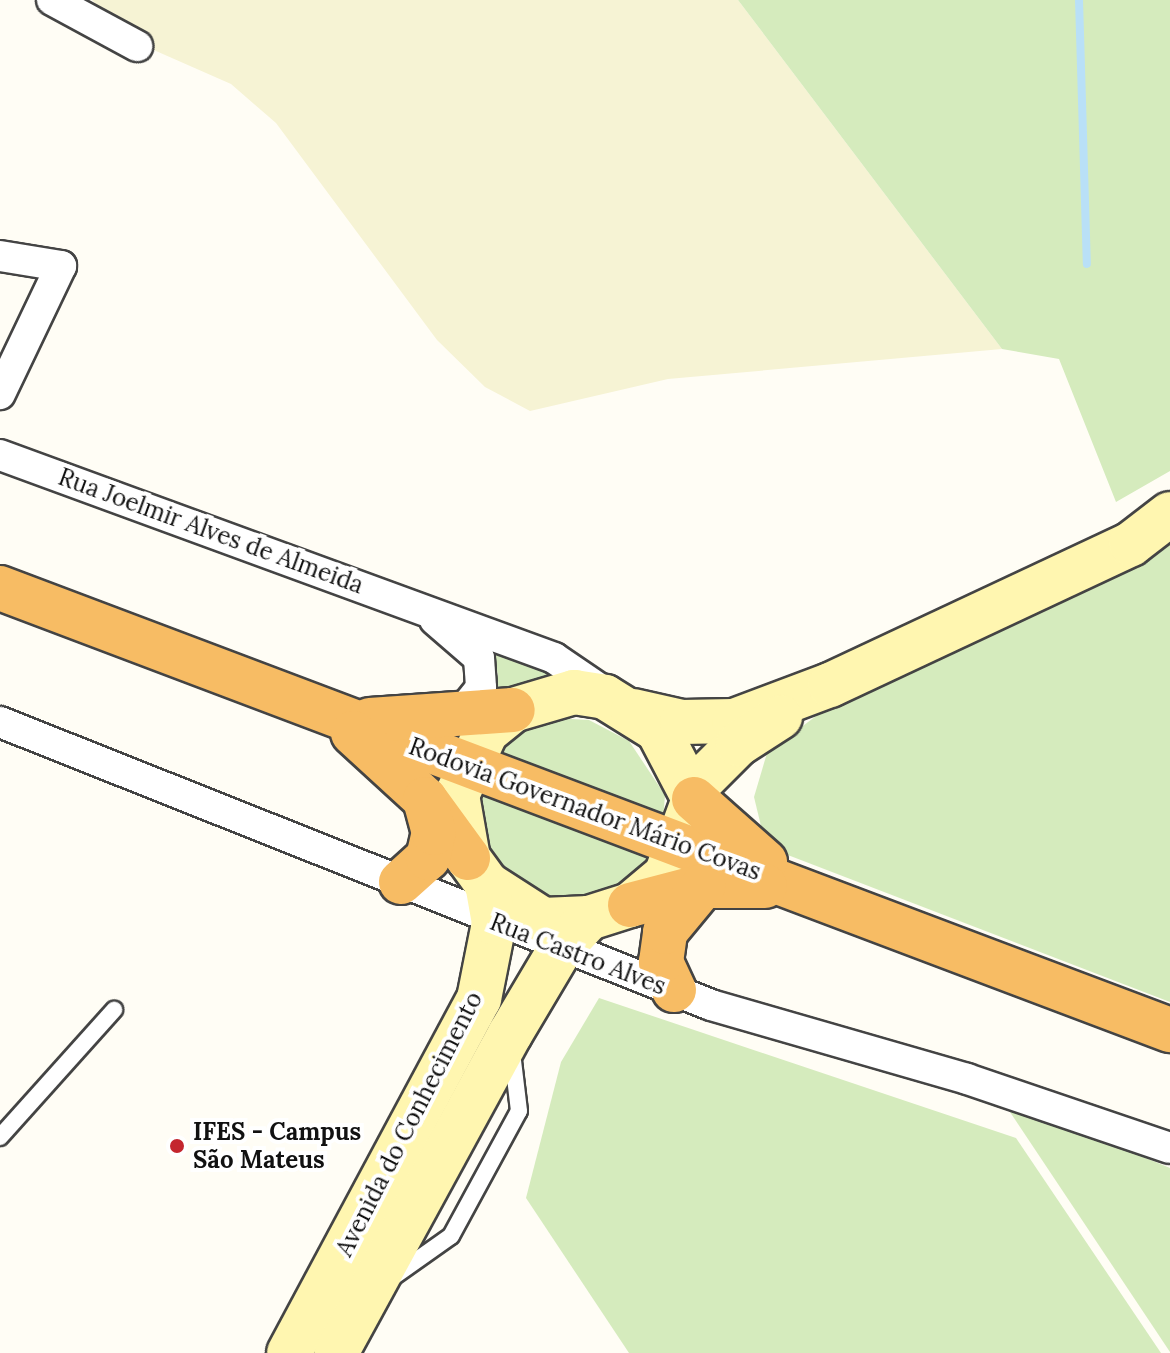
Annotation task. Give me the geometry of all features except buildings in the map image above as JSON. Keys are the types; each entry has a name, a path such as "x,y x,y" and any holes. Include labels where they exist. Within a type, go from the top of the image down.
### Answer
{"highway":[{"name":"Rodovia Governador Mário Covas","path":"0,588 339,720 799,887 1170,1030"},
{"path":"339,720 456,719 513,710"},
{"path":"339,720 425,799 483,888"},
{"path":"694,794 799,887"},
{"path":"401,882 428,858 434,833 425,799"},
{"path":"630,905 703,886 799,887"},
{"path":"674,990 661,962 665,932 703,886"}],"main road":[{"path":"830,685 738,744 694,794 683,845 666,875 630,905 575,933 483,888 457,824 465,765 486,732 513,710 574,692 682,722 734,721 830,685 1131,544 1170,514"},
{"path":"631,710 658,730 694,794"},
{"name":"Avenida do Conhecimento","path":"289,1353 479,999 483,888"},
{"name":"Avenida do Conhecimento","path":"336,1353 510,1034 575,933"}],"street":[{"path":"52,0 137,46"},
{"path":"0,256 61,266 0,394"},
{"name":"Rua Joelmir Alves de Almeida","path":"0,455 554,658 631,710"},
{"name":"Rua Joelmir Alves de Almeida","path":"422,608 479,658 481,688 456,719"},
{"name":"Rua Castro Alves","path":"0,722 401,882 483,888"},
{"name":"Rua Castro Alves","path":"575,933 674,990 1170,1148"}],"lane":[{"path":"0,1137 114,1010"}],"shaded area":[{"path":"92,0 738,0 1002,349 668,379 530,411 485,387 437,340 276,123 231,84 131,40"}],"green space":[{"path":"738,0 1170,0 1170,471 1116,502 1059,359 1002,349"},
{"path":"1170,536 1170,1002 780,852 761,826 754,797 767,753 824,710"},
{"path":"492,649 571,680 486,701 498,675"},
{"path":"553,718 589,720 629,741 665,795 663,821 486,755 513,725"},
{"path":"471,790 648,857 638,877 606,898 562,899 523,887 492,860"},
{"path":"599,998 1016,1138 1161,1353 629,1353 526,1198 561,1062"},
{"path":"1000,1097 1170,1168 1170,1352"}],"waterway":[{"path":"1079,0 1087,264"}],"place":[{"name":"IFES - Campus São Mateus","path":"177,1146"}]}
